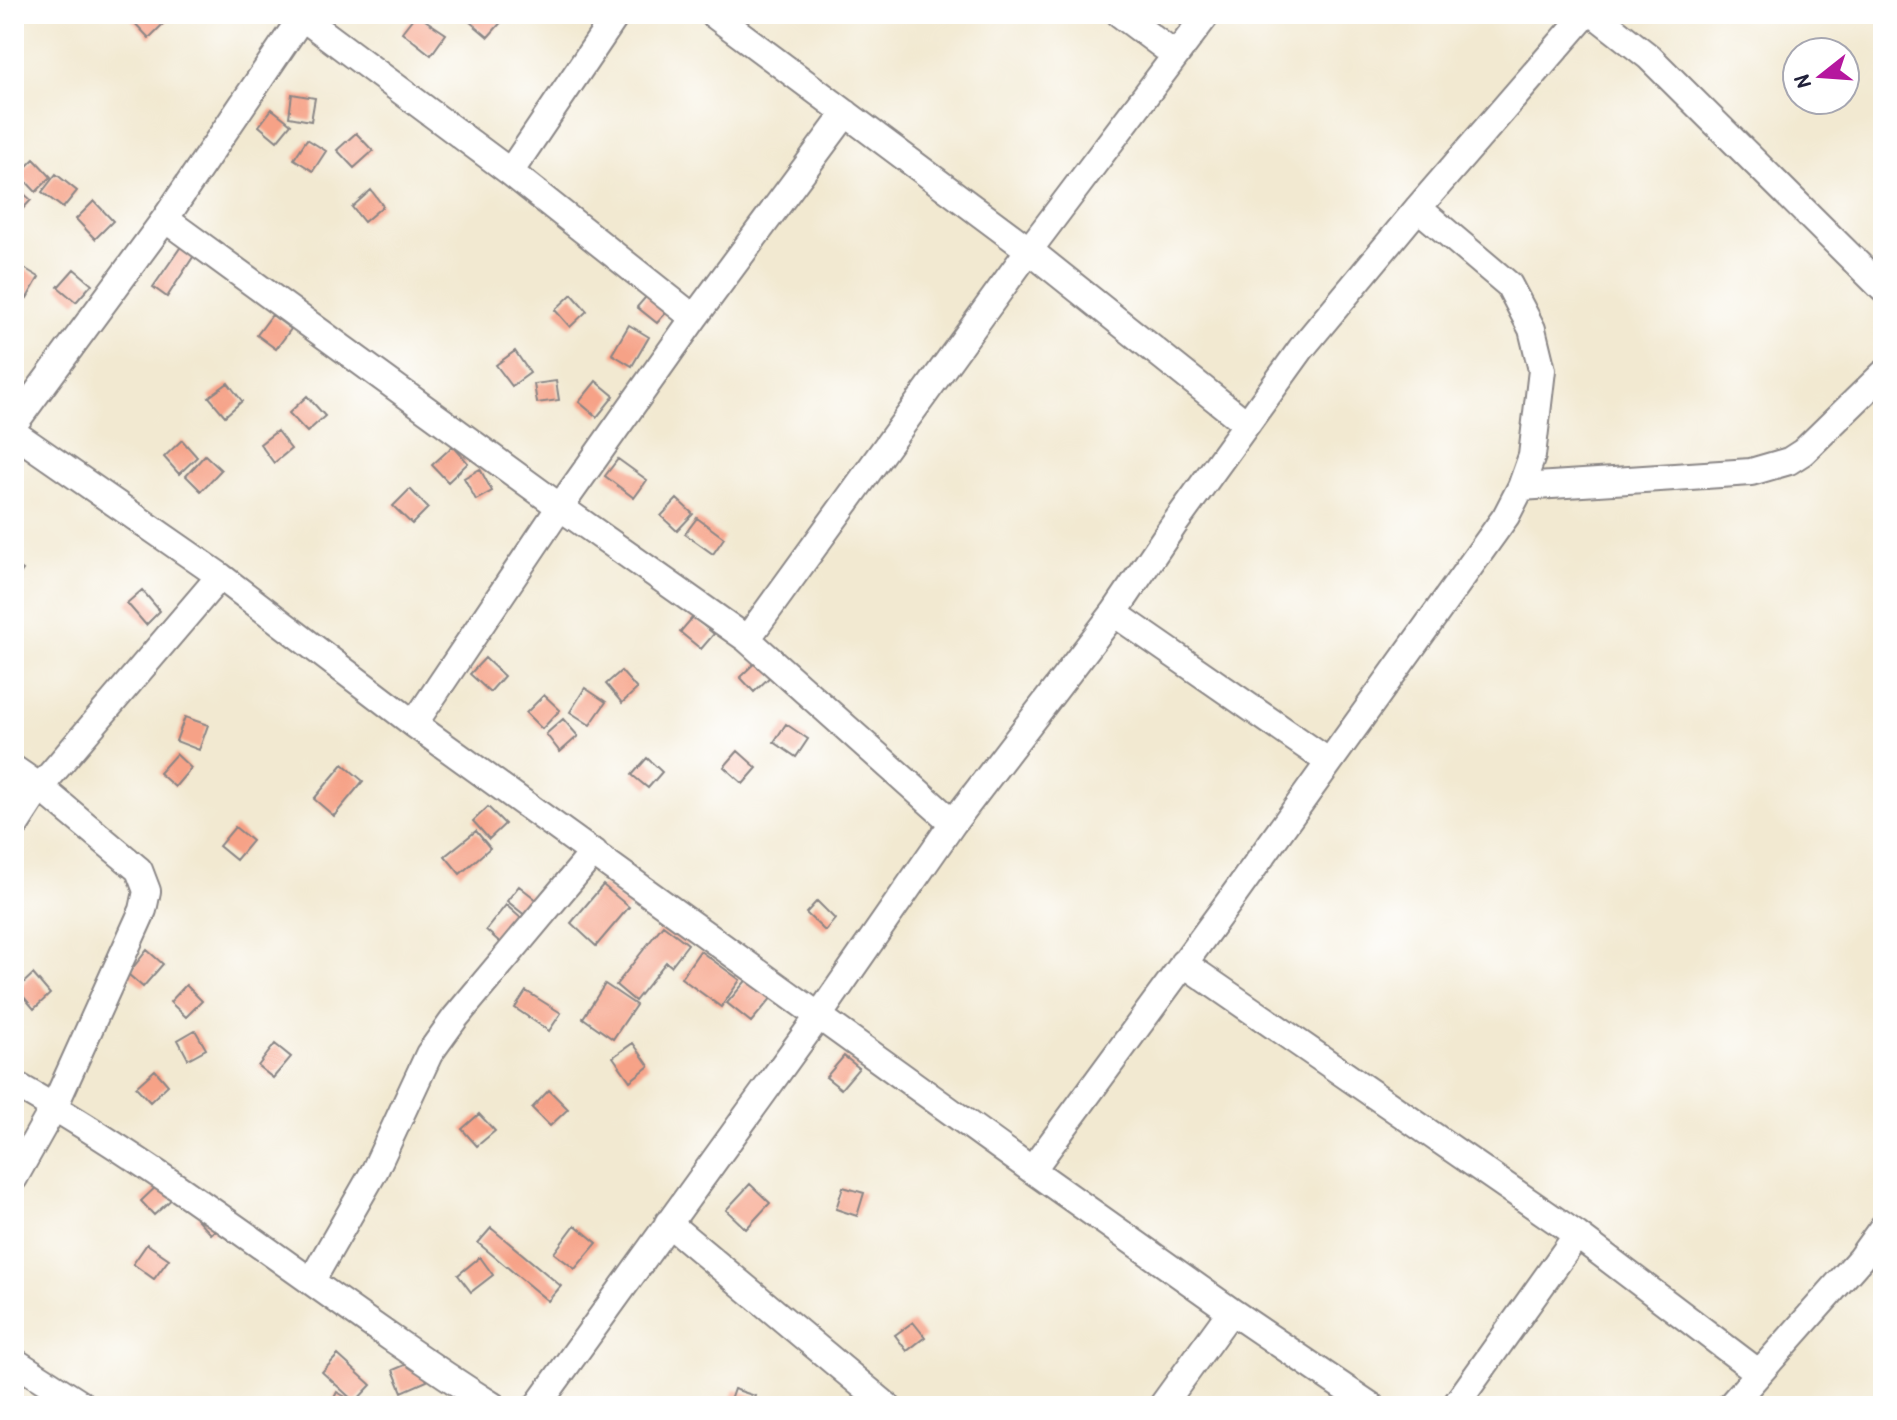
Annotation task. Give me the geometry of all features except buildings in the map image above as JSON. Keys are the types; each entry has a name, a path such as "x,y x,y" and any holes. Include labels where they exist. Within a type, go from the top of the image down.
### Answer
{"street":[{"path":"510,172 617,14"},
{"path":"713,14 1029,250 1247,424"},
{"path":"1120,14 1175,55"},
{"path":"747,639 1029,250 1207,14"},
{"path":"537,1406 818,1017 953,823 1114,613 1301,349 1586,14"},
{"path":"1594,14 1649,57 1883,289"},
{"path":"14,424 165,219 302,15 510,172 694,318"},
{"path":"414,724 560,507 694,318 846,113"},
{"path":"1032,1170 1506,516 1521,487 1532,456 1542,370 1532,329 1509,285 1418,208"},
{"path":"165,219 747,639 953,823"},
{"path":"1521,487 1751,472 1770,468 1803,452 1883,374"},
{"path":"14,433 220,576 414,724 818,1017 1231,1311 1371,1406"},
{"path":"14,827 40,787 220,576"},
{"path":"1114,613 1329,762"},
{"path":"14,769 139,870 147,891 143,910 54,1107 14,1178"},
{"path":"312,1280 375,1170 429,1054 455,1018 594,852"},
{"path":"1183,963 1577,1235 1759,1373"},
{"path":"14,1084 54,1107 312,1280 407,1351 493,1406"},
{"path":"668,1223 874,1402"},
{"path":"1730,1406 1860,1259 1883,1227"},
{"path":"1455,1406 1577,1235"},
{"path":"1162,1406 1231,1311"},
{"path":"14,1361 84,1406"}]}
